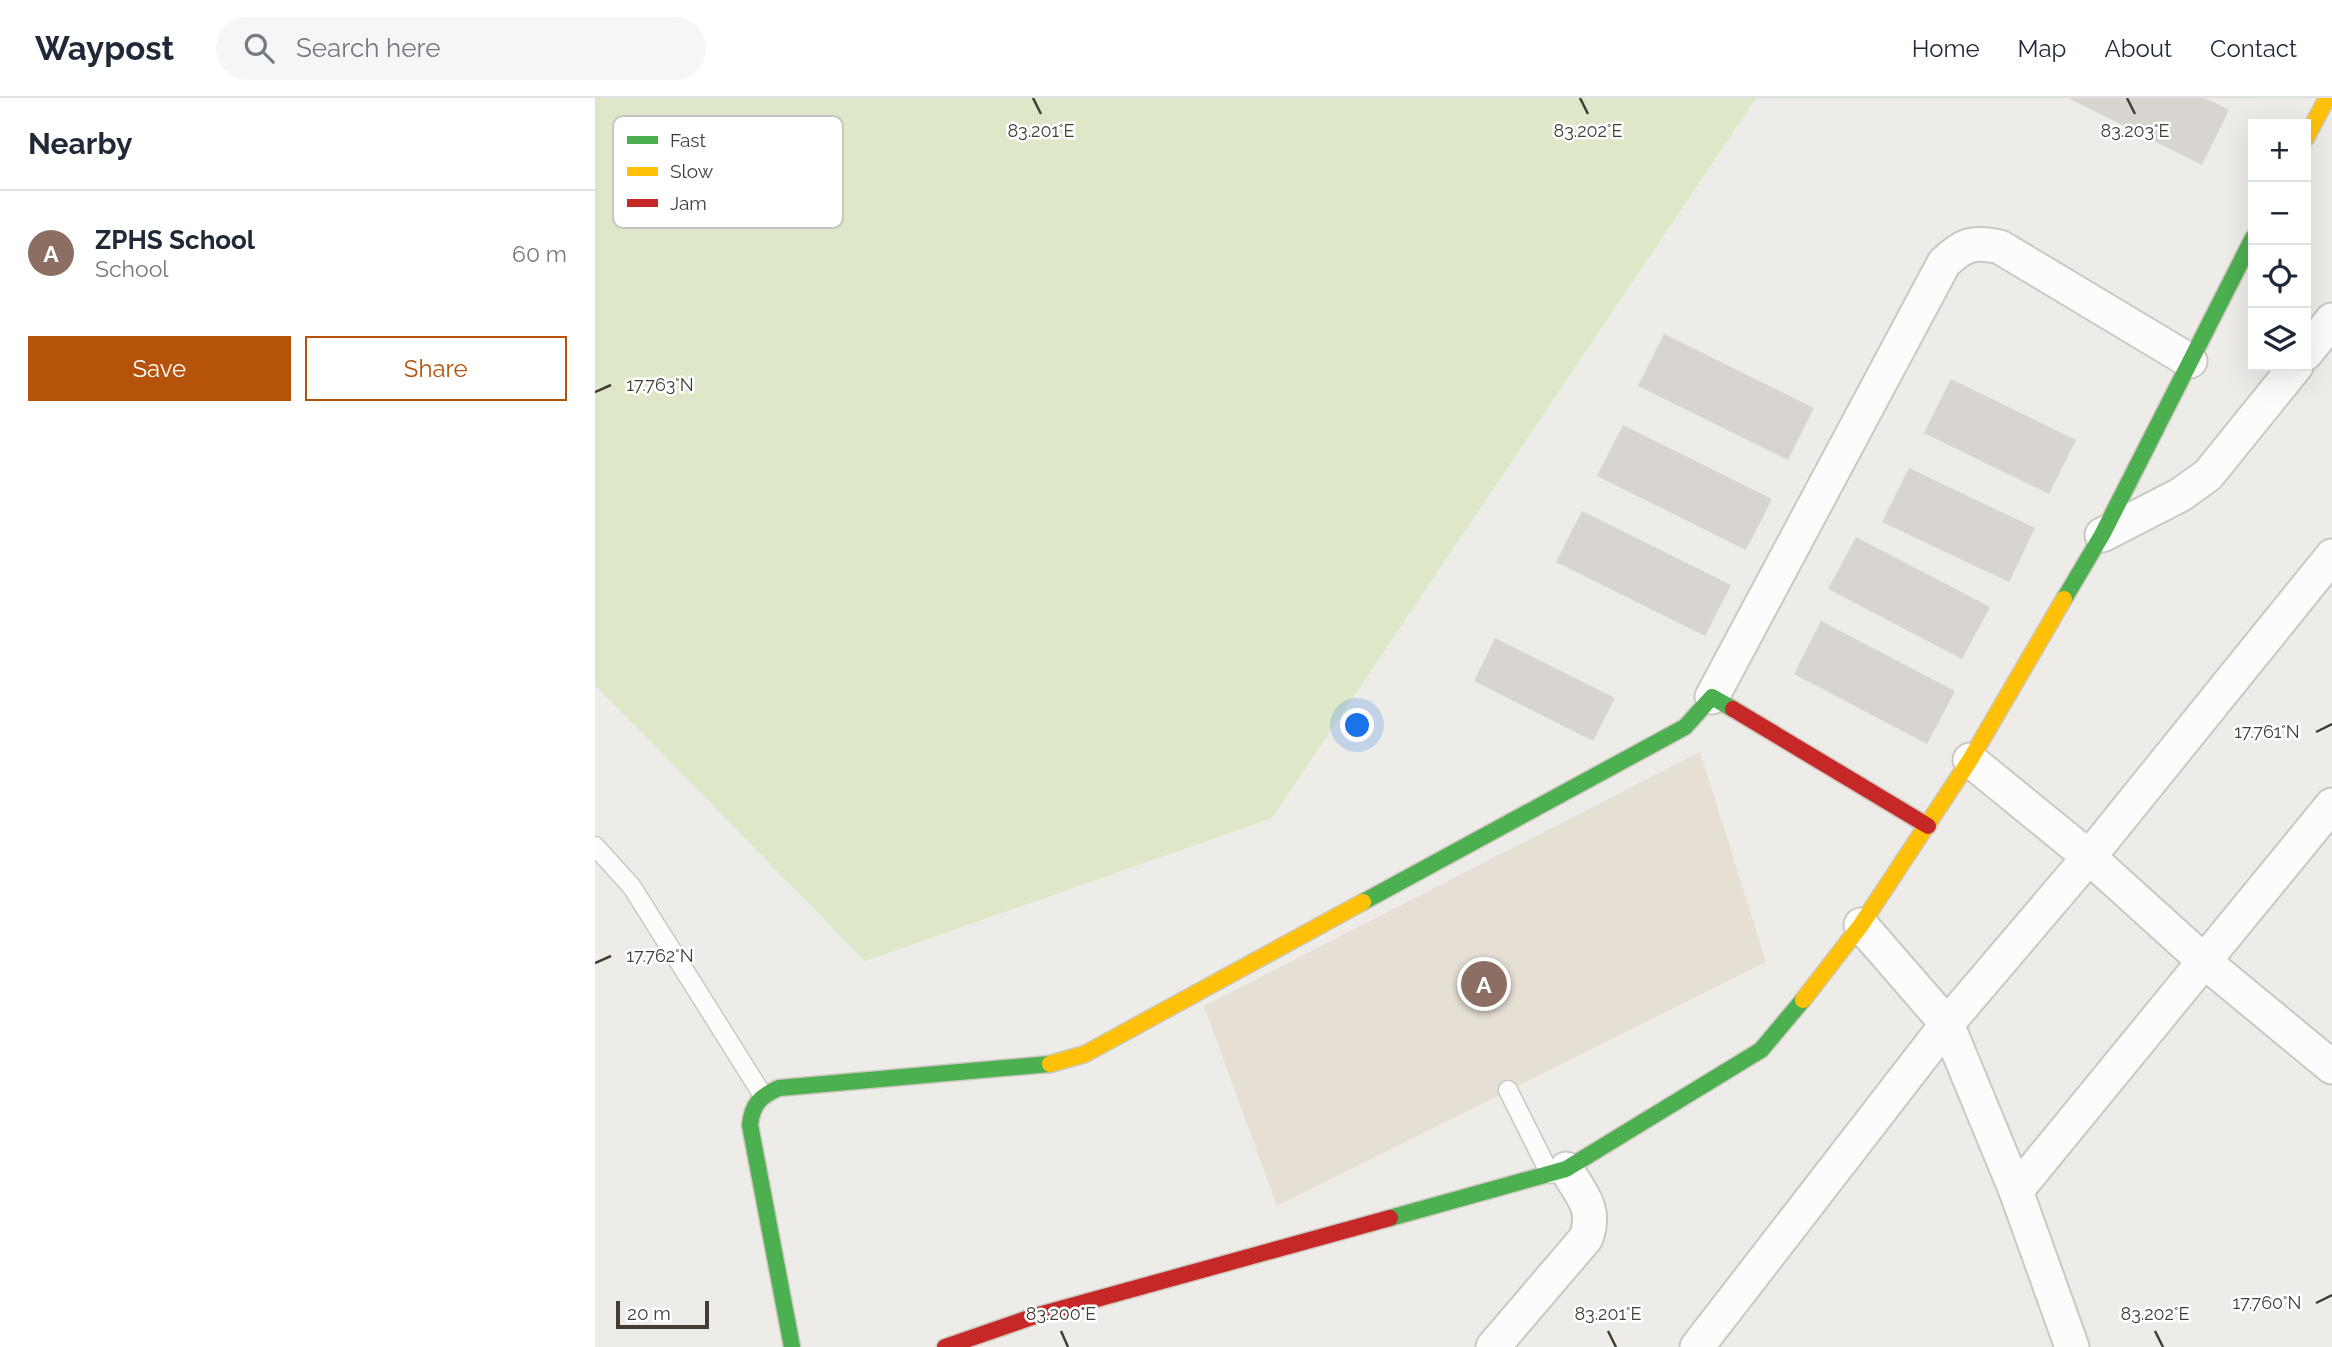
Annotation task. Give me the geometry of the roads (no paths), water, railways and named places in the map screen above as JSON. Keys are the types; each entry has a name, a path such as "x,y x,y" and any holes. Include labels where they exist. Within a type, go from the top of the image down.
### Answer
{"street":[{"path":"2311,128 2327,98"},
{"path":"792,1347 750,1125 752,1109 762,1094 779,1088 1055,1064 1085,1054 1685,727 1711,697 1944,263 1959,248 1980,243 2000,247 2190,361"},
{"path":"945,1347 1035,1316 1558,1171 1761,1050 1860,925 1970,760 2102,535 2249,245"},
{"path":"2311,347 2332,320"},
{"path":"2102,535 2180,495 2208,475 2291,371"},
{"path":"1697,1347 1947,1024 2089,857 2332,555"},
{"path":"1711,697 1928,826"},
{"path":"1970,760 2089,857 2205,962 2327,1053"},
{"path":"2016,1191 2332,805"},
{"path":"1860,925 1947,1024 2016,1191 2072,1347"},
{"path":"1493,1347 1586,1238 1591,1226 1590,1210 1558,1171"}],"lane":[{"path":"595,846 632,887 762,1094"},
{"path":"1508,1090 1558,1171"}],"place":[{"name":"ZPHS School","path":"1484,984"}]}
